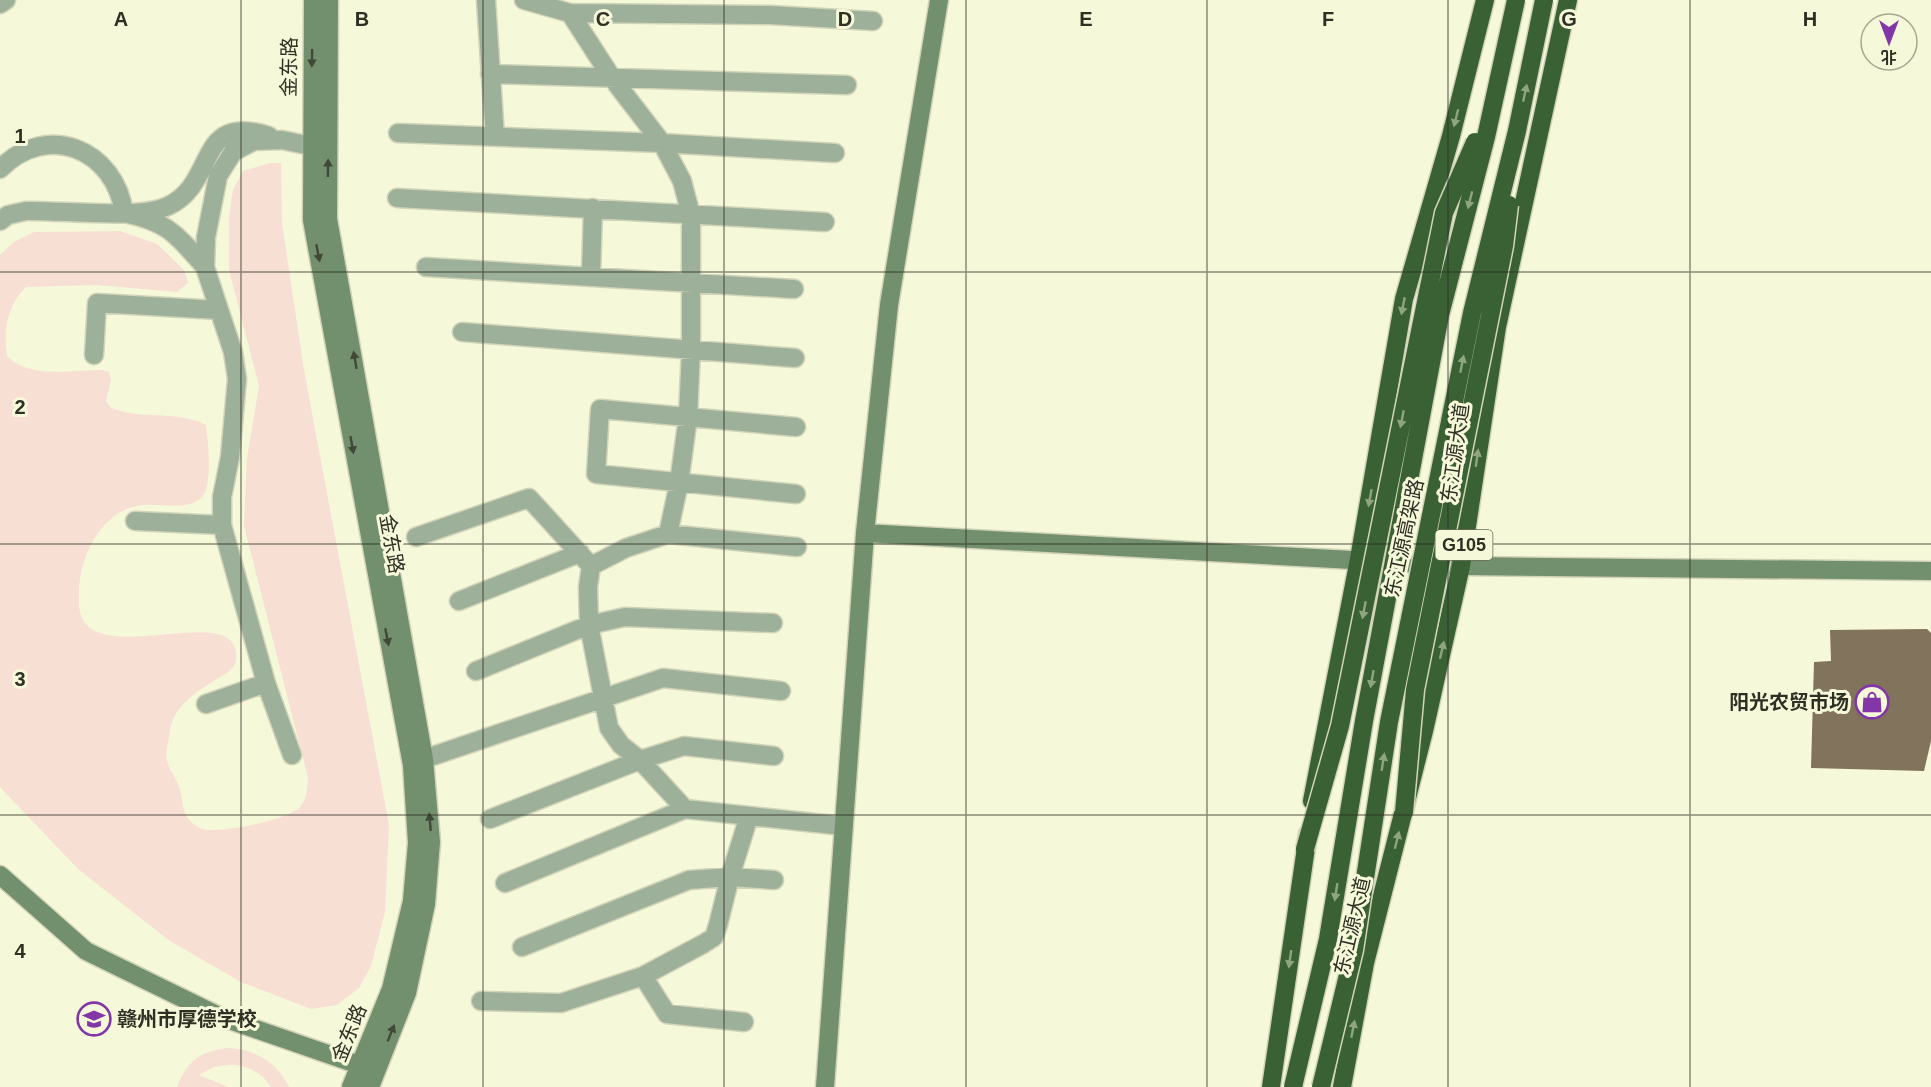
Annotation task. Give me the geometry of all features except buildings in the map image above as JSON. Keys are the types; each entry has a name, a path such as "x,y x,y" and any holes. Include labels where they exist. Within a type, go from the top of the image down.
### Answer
{"highway":[{"path":"1271,1087 1317,770 1359,559 1404,300 1451,136 1485,0"},
{"name":"东江源高架路","path":"1293,1087 1328,939 1364,721 1440,315 1493,102 1515,0"},
{"name":"东江源高架路","path":"1322,1087 1354,950 1389,723 1472,314 1517,131 1544,0"},
{"name":"东江源大道","path":"1342,1087 1365,963 1404,812 1461,566 1497,327 1568,0"},
{"path":"1305,849 1340,726 1444,213 1493,102"},
{"path":"1404,812 1415,690 1504,246 1517,131"}],"street":[{"path":"0,4 6,0"},
{"name":"金东路","path":"313,0 312,220 412,765 417,843 412,901 368,1074"},
{"name":"金东路","path":"330,0 328,219 424,759 431,842 426,904 408,993 368,1074 351,1087"},
{"path":"486,0 495,136"},
{"path":"524,0 570,13 770,8 873,21"},
{"path":"825,1087 865,533 889,305 939,0"},
{"path":"570,13 612,78 662,143 682,181 691,215 691,349 687,417 679,483 668,534"},
{"path":"490,74 847,85"},
{"path":"3,214 50,210 148,213 170,206 190,188 216,141 225,133 240,131 311,146"},
{"path":"398,133 662,143 835,153"},
{"path":"282,140 254,141 233,152 228,160 218,177 206,237 205,267 233,352 237,379 230,457 222,497 222,525 266,683 292,755"},
{"path":"0,169 18,154 41,146 67,146 80,150 102,165 111,175 122,200 124,213"},
{"path":"397,198 825,222"},
{"path":"591,275 593,208"},
{"path":"124,213 152,219 168,229 205,267"},
{"path":"426,267 591,275 794,289"},
{"path":"94,355 97,303 218,310"},
{"path":"462,332 795,358"},
{"path":"796,427 600,409 596,474 796,494"},
{"path":"416,537 529,498 585,560 589,625 609,728 621,745 640,760 685,809"},
{"path":"135,522 222,525"},
{"path":"865,533 1461,566 1931,571"},
{"path":"459,601 668,534 797,547"},
{"path":"476,671 589,625 625,616 773,623"},
{"path":"424,759 663,678 781,692"},
{"path":"206,704 266,683"},
{"path":"490,819 640,760 684,746 774,756"},
{"path":"505,883 685,809 843,826"},
{"path":"481,1001 561,1003 643,975 714,937 729,877 749,816"},
{"path":"0,875 86,951 221,1017 368,1074"},
{"path":"522,947 689,880 729,877 774,880"},
{"path":"643,975 666,1014 744,1022"}],"shaded area":[{"path":"270,163 281,163 282,223 304,370 389,825 385,912 371,966 359,988 337,1005 311,1009 241,982 170,941 78,869 0,787 0,255 14,242 34,232 120,231 157,244 184,270 188,283 177,292 97,285 26,287 14,302 8,319 7,356 16,363 39,371 102,370 109,372 111,380 106,401 110,407 133,413 181,417 206,425 209,452 208,483 202,497 196,502 180,506 136,506 123,511 102,527 83,564 79,591 81,615 95,631 116,636 196,632 217,634 232,642 236,659 232,668 186,702 176,714 171,726 167,761 180,789 184,811 194,825 203,829 223,830 252,825 292,813 304,801 308,778 244,526 247,458 259,386 229,270 229,217 233,190 243,171"},
{"path":"227,1048 246,1051 264,1058 278,1070 289,1087 271,1087 256,1072 238,1065 228,1065 218,1066 199,1075 228,1087 177,1087 185,1070 195,1059 208,1052"}],"place":[{"name":"阳光农贸市场","path":"1872,702"},
{"name":"赣州市厚德学校","path":"94,1019"}]}
